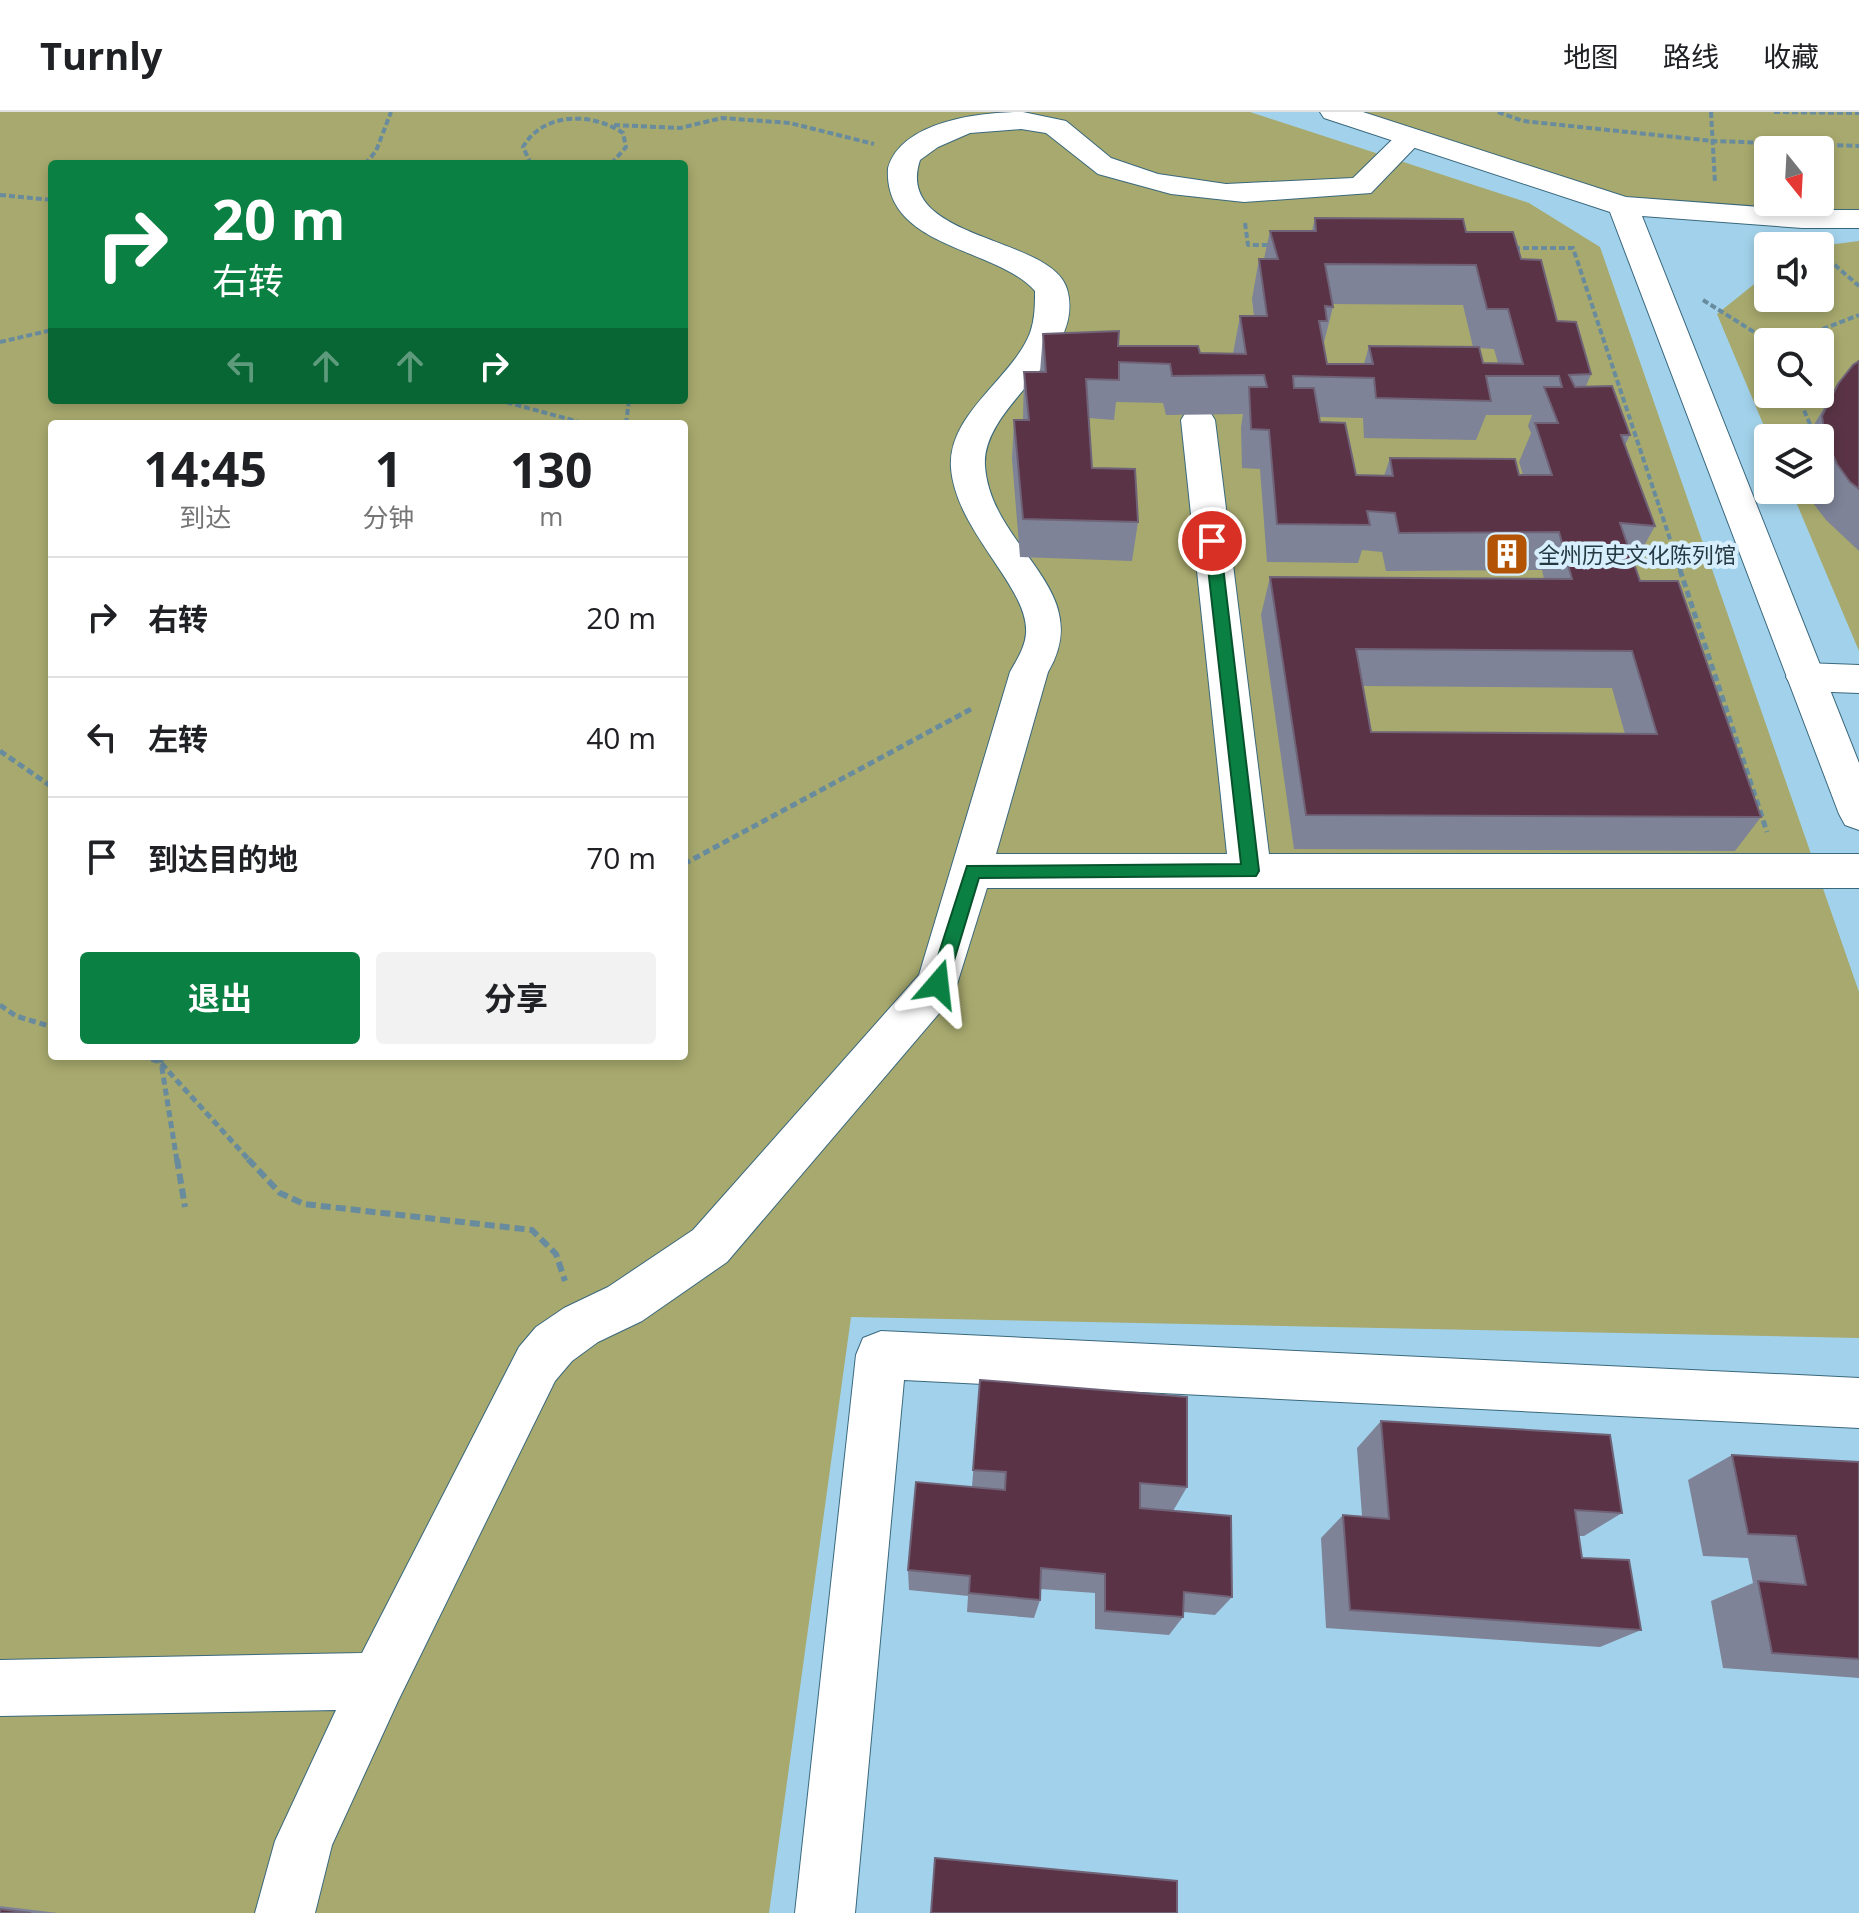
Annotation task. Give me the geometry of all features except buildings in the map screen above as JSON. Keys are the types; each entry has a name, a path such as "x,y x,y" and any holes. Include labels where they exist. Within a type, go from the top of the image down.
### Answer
{"main road":[{"path":"1334,112 1623,206 1859,219"},
{"path":"285,1913 304,1841 378,1681 537,1364 554,1344 581,1325 625,1304 710,1246 938,984 1027,679 1043,645 1045,630 1032,592 991,535 967,463 987,410 1043,345 1051,320 1051,289 1030,268 955,241 923,218 902,181 903,166 910,152 937,135 970,123 1021,117 1055,127 1092,160 1121,173 1213,191 1361,187 1411,137"},
{"path":"1623,206 1859,814"},
{"path":"1198,420 1250,871"},
{"path":"1805,677 1859,679"},
{"path":"973,871 1859,871"},
{"path":"825,1913 881,1355 1859,1403"},
{"path":"0,1688 378,1681"}],"path":[{"path":"368,160 376,151 391,112"},
{"path":"562,112 571,118"},
{"path":"1498,112 1523,121 1713,141 1859,146"},
{"path":"1711,112 1717,213"},
{"path":"1774,112 1859,113"},
{"path":"528,160 523,152 531,133 548,123 571,118 595,118 614,125 680,128 721,115 790,123 910,152"},
{"path":"614,125 626,142 623,153 615,160"},
{"path":"1241,190 1248,245 1280,245"},
{"path":"0,195 48,200"},
{"path":"1506,248 1573,248 1780,871"},
{"path":"1646,265 1754,332"},
{"path":"1834,265 1859,286"},
{"path":"1825,328 1859,315"},
{"path":"0,342 48,331"},
{"path":"513,404 572,420"},
{"path":"688,862 1027,679"},
{"path":"0,751 48,784"},
{"path":"0,1005 16,1016 48,1026"},
{"path":"160,1060 185,1207"},
{"path":"161,1060 272,1185 304,1204 532,1230 556,1254 581,1325"}],"green space":[{"path":"0,112 1250,112 1529,203 1600,247 1859,992 1859,1338 851,1317 769,1913 0,1913"},
{"path":"1334,112 1859,112 1859,219 1805,216 1834,216 1834,136 1754,136 1754,213 1623,206"},
{"path":"1859,241 1859,651 1797,504 1834,504 1834,424 1763,424 1756,408 1834,408 1834,328 1754,328 1754,402 1717,314 1754,284 1754,312 1834,312 1834,244"}],"place":[{"name":"全州历史文化陈列馆","path":"1507,554"}],"route":[{"path":"938,984 973,871 1250,871 1212,541"}]}
